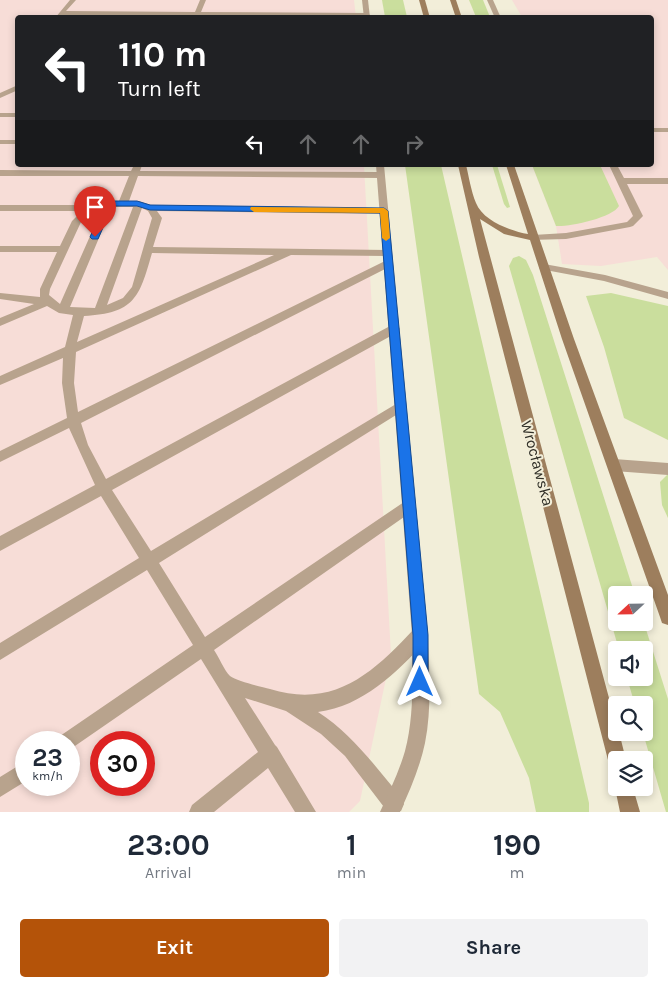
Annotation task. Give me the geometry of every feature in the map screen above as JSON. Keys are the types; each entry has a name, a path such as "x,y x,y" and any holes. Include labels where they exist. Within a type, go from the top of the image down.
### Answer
{"main road":[{"path":"422,0 426,15"},
{"path":"453,0 459,15"},
{"name":"Wrocławska","path":"462,167 615,751"},
{"path":"511,167 533,238 668,617"},
{"path":"472,205 481,217 501,230 514,235 533,238"},
{"path":"626,796 630,812"}],"street":[{"path":"60,15 73,0"},
{"path":"196,15 202,0"},
{"path":"364,0 367,15"},
{"path":"490,0 497,15"},
{"path":"0,96 15,89"},
{"path":"0,115 15,115"},
{"path":"654,130 668,130"},
{"path":"0,142 15,142"},
{"path":"533,238 566,236 630,224 635,221 638,216 635,208 614,167"},
{"path":"123,204 137,169"},
{"path":"0,173 137,169 380,170 420,635 420,698 416,743 404,783 392,808 351,750 327,728 290,703"},
{"path":"622,181 668,180"},
{"path":"0,208 94,208 109,204 138,204 150,208 384,211"},
{"path":"63,310 109,204"},
{"path":"100,310 138,204"},
{"path":"94,208 81,216 46,289 44,296 54,307 79,312 100,310 124,302 132,296 157,218 150,208"},
{"path":"0,249 64,249"},
{"path":"148,250 289,252 387,258"},
{"path":"0,381 289,252"},
{"path":"0,457 387,258"},
{"path":"544,267 605,278 668,296"},
{"path":"0,296 48,302"},
{"path":"0,322 48,302"},
{"path":"79,312 69,350 67,385 79,443 103,488 271,753 306,812"},
{"path":"0,544 394,329"},
{"path":"0,652 400,407"},
{"path":"614,465 668,469"},
{"path":"80,732 409,506"},
{"path":"226,683 290,703 320,704 346,696 373,681 396,661 420,635"},
{"path":"199,812 271,753"},
{"path":"0,788 15,778"}],"shaded area":[{"path":"0,0 354,0 356,15 15,15 15,167 364,167 391,655 360,801 349,812 0,812"},
{"path":"512,0 668,0 668,270 657,257 601,266 562,264 556,226 533,167 654,167 654,15 521,15"}],"green space":[{"path":"382,0 403,0 407,15 385,15"},
{"path":"469,0 483,0 489,15 475,15"},
{"path":"405,167 441,167 589,803 589,812 536,812 529,778 500,712 479,694"},
{"path":"493,167 498,167 510,207 507,208 504,204"},
{"path":"533,167 601,167 619,206 599,218 570,225 556,226"},
{"path":"519,256 526,260 533,275 632,586 608,586 608,612 509,266 513,258"},
{"path":"611,293 668,306 668,440 624,418 604,347 586,296"},
{"path":"668,474 668,518 662,505 660,482"},
{"path":"614,631 647,631 650,641 616,641"},
{"path":"653,652 668,699 668,812 666,812 653,767 653,751 648,751 645,741 653,741 653,696 632,696 629,686 653,686"}],"slow traffic":[{"path":"254,209 384,211 386,238"}],"route":[{"path":"95,237 109,204 137,204 150,208 384,211 420,635 420,682"}]}
